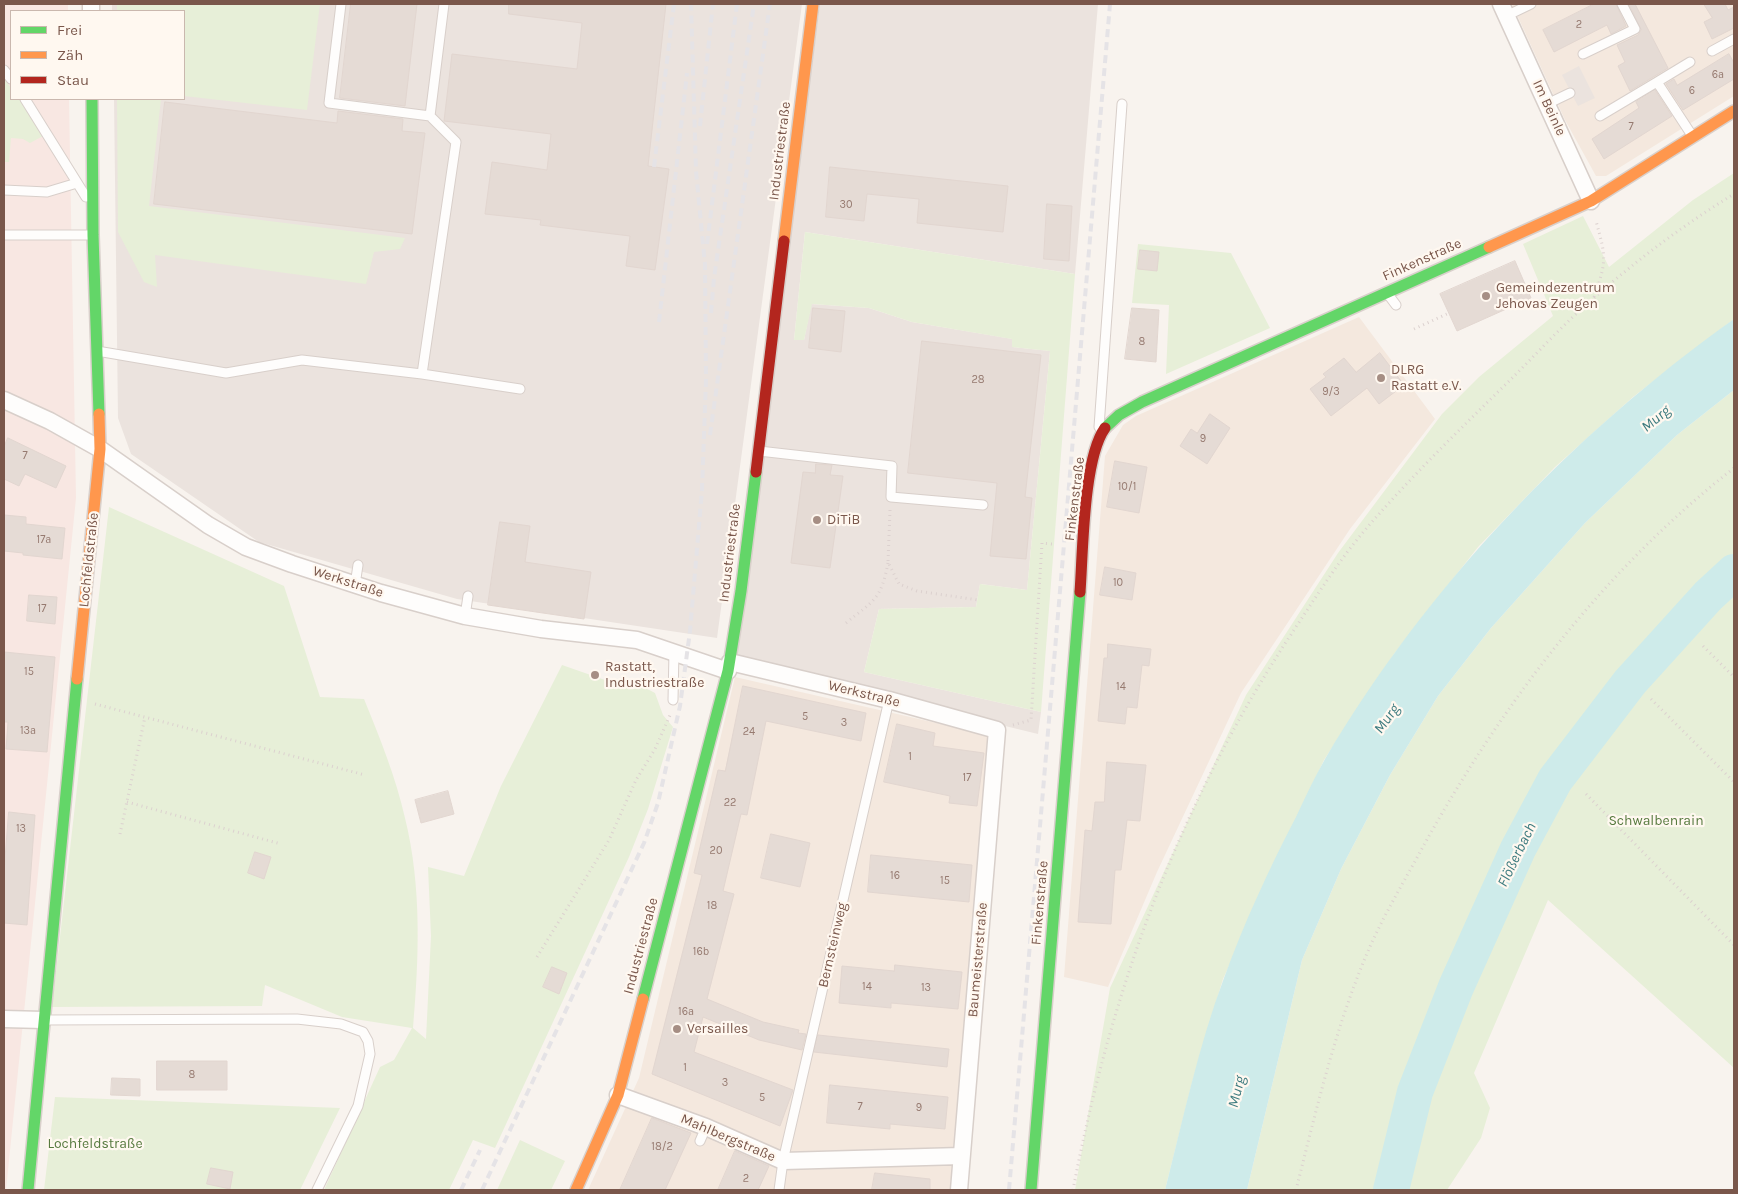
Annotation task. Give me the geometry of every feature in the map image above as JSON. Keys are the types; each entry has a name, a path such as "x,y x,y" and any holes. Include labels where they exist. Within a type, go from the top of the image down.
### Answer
{"street":[{"name":"Industriestraße","path":"576,1190 618,1096 729,666 758,451 813,4"},
{"name":"Im Beinle","path":"1503,10 1591,201"},
{"name":"Lochfeldstraße","path":"28,1190 43,1020 100,449 93,235 92,100"},
{"name":"Finkenstraße","path":"1031,1190 1085,528 1094,457 1104,429 1125,410 1591,201 1734,111"},
{"name":"Werkstraße","path":"4,402 50,421 100,449 208,525 246,547 355,585 465,616 637,640 729,666 889,700 997,730"},
{"name":"Baumeisterstraße","path":"959,1190 997,730"},
{"path":"4,1019 43,1020"},
{"name":"Mahlbergstraße","path":"618,1096 703,1134 783,1161 961,1156"}],"lane":[{"path":"340,4 329,103 430,116 456,142 422,374"},
{"path":"430,116 444,4"},
{"name":"Im Beinle","path":"1503,10 1531,4"},
{"path":"1583,54 1635,29 1622,4"},
{"path":"1712,51 1734,39"},
{"path":"1600,116 1690,62"},
{"path":"1657,82 1693,137"},
{"path":"1547,104 1570,93"},
{"path":"26,100 93,208"},
{"path":"1098,442 1122,104"},
{"path":"4,190 47,192 77,182"},
{"path":"4,235 93,235"},
{"path":"1386,292 1396,305"},
{"path":"96,351 226,373 302,360 422,374 520,389"},
{"path":"758,451 892,466 891,497 983,505"},
{"path":"355,585 358,565"},
{"path":"465,616 468,596"},
{"path":"674,651 674,700"},
{"name":"Bernsteinweg","path":"779,1190 783,1161 889,700"},
{"path":"43,1020 297,1019 333,1022 354,1027 363,1032 368,1041 370,1054 358,1106 317,1190"}],"path":[{"path":"1072,1190 1084,1133 1124,980 1140,934 1163,876 1212,769 1261,679 1325,583 1364,531 1422,467 1593,298 1685,227 1734,194"},
{"path":"1591,201 1605,254 1602,274 1593,298"},
{"path":"1414,329 1449,313"},
{"path":"1296,1190 1345,1013 1372,942 1451,797 1504,716 1571,627 1636,554 1734,468"},
{"path":"846,624 876,598 884,587 888,562 891,497"},
{"path":"997,730 1031,720 1042,543 1052,544"},
{"path":"888,562 899,584 917,591 978,600"},
{"path":"1703,646 1734,677"},
{"path":"75,698 365,775"},
{"path":"1651,699 1734,782"},
{"path":"537,957 609,840 636,780 670,719 674,700"},
{"path":"120,834 145,717"},
{"path":"1586,794 1734,945"},
{"path":"127,802 281,844"}],"shaded area":[{"path":"4,4 68,4 68,10 10,10 10,100 69,100 76,498 6,1190 4,1190"},
{"path":"112,4 802,4 717,638 457,599 259,542 131,454 118,418 114,100 185,100 185,10 112,10"},
{"path":"820,4 1098,4 1075,274 805,232 794,340 804,340 811,304 869,308 912,322 1013,339 1013,347 1050,351 1027,590 980,584 976,607 879,609 864,672 1041,712 1038,734 734,660"},
{"path":"1512,4 1734,4 1734,96 1606,176 1596,176 1565,120"},
{"path":"1579,66 1595,98 1578,106 1562,75"},
{"path":"1359,317 1435,419 1350,529 1241,693 1157,872 1108,987 1064,977 1105,456 1123,425 1136,416"},
{"path":"735,677 989,735 950,1190 588,1190 639,1078"}],"green space":[{"path":"117,4 320,4 307,110 185,96 185,10 117,10"},
{"path":"4,78 10,87 10,100 20,100 43,136 30,143 23,139 11,138 9,162 4,162"},
{"path":"117,100 161,100 149,206 405,238 400,249 374,252 366,284 155,255 157,287 144,282 118,232"},
{"path":"1734,173 1734,319 1633,397 1555,467 1478,547 1394,654 1324,760 1223,979 1192,1083 1165,1190 1075,1190 1110,988 1246,695 1338,553 1442,414 1479,377 1553,316 1523,244 1583,216 1609,267 1693,200"},
{"path":"805,232 1075,274 1041,712 864,672 879,609 976,607 980,584 1027,590 1050,351 1012,347 1012,339 912,322 869,308 812,304 804,340 794,340"},
{"path":"1138,244 1231,253 1270,328 1166,374 1169,305 1132,303"},
{"name":"Schwalbenrain","path":"1734,390 1734,564 1707,589 1627,677 1551,774 1525,819 1454,976 1540,820 1636,686 1734,586 1734,1068 1548,900 1474,1073 1490,1108 1481,1138 1447,1190 1247,1190 1302,960 1341,869 1390,775 1438,696 1491,628 1585,523 1677,435"},
{"path":"109,507 284,586 320,697 364,699 392,773 410,844 417,897 418,923 417,976 413,1028 426,1039 431,936 428,867 464,876 501,786 562,665 605,680 636,683 655,693 663,715 673,727 648,809 629,857 495,1148 473,1140 449,1190 324,1190 380,1067 394,1060 412,1028 342,1017 265,985 262,1006 52,1007"},
{"name":"Lochfeldstraße","path":"55,1097 340,1108 300,1190 44,1190"},
{"path":"520,1140 565,1161 551,1190 497,1190"}],"water":[{"name":"Murg","path":"1734,319 1734,390 1677,435 1585,523 1491,628 1438,696 1390,775 1341,869 1302,960 1247,1190 1165,1190 1206,1030 1248,917 1317,773 1365,695 1409,633 1456,574 1507,518 1560,464 1615,413 1674,364"}],"building":[{"path":"351,4 417,4 405,106 340,98"},
{"path":"509,4 666,4 648,166 669,169 655,270 626,266 630,236 540,225 541,220 485,214 492,162 547,170 551,134 444,121 452,54 577,69 582,23 509,14"},
{"path":"1594,4 1616,4 1626,26 1611,34 1607,25 1554,52 1543,30"},
{"path":"1629,4 1635,4 1668,68 1630,91 1618,66 1625,62 1617,45 1638,35 1641,30"},
{"path":"1704,4 1725,4 1728,10 1734,7 1734,28 1712,39 1704,22 1712,18"},
{"path":"1729,54 1734,63 1734,79 1683,110 1666,84 1674,79 1677,85"},
{"path":"1655,90 1672,116 1604,159 1592,139 1639,108 1636,102"},
{"path":"165,102 337,123 338,111 403,119 402,131 425,133 412,234 154,204"},
{"path":"830,167 1008,186 1003,232 917,223 919,199 867,194 864,221 826,217"},
{"path":"1047,204 1072,206 1069,261 1044,259"},
{"path":"1140,250 1159,252 1157,271 1138,269"},
{"name":"Gemeindezentrum Jehovas Zeugen","path":"1515,261 1531,298 1457,331 1440,294"},
{"path":"813,308 845,311 841,352 809,348"},
{"path":"1132,308 1159,310 1156,362 1125,359"},
{"path":"922,341 1041,355 1025,497 1032,498 1026,559 990,556 997,483 908,473"},
{"path":"1380,353 1404,385 1379,404 1367,388 1331,416 1310,389 1326,377 1323,374 1344,358 1356,372"},
{"path":"1210,414 1230,428 1207,464 1180,446 1191,429 1197,433"},
{"path":"8,438 66,466 56,488 25,474 19,486 4,479 4,447"},
{"path":"1115,461 1147,467 1139,513 1107,507"},
{"name":"DiTiB","path":"816,464 832,465 830,475 843,476 830,568 791,563 803,472 815,473"},
{"path":"4,515 26,517 26,524 65,528 62,559 4,551"},
{"path":"500,522 530,526 525,562 591,572 584,619 488,605"},
{"path":"1105,567 1136,573 1132,600 1100,595"},
{"path":"29,595 57,597 55,624 27,621"},
{"path":"1108,644 1151,649 1149,666 1142,665 1137,708 1127,707 1125,724 1098,721 1104,658 1107,658"},
{"path":"4,652 55,657 47,752 6,749 8,722 4,722"},
{"path":"743,686 866,713 861,741 766,721 747,815 741,814 723,891 734,894 707,999 763,1022 799,1030 798,1033 806,1034 802,1050 759,1040 703,1017 694,1052 793,1090 780,1126 652,1074 702,875 694,873 718,770 725,771"},
{"path":"897,724 935,733 933,746 984,753 977,806 949,803 950,796 884,782"},
{"path":"1107,762 1146,765 1140,821 1127,820 1121,870 1115,870 1111,924 1078,922 1085,830 1092,831 1095,802 1104,802"},
{"path":"448,791 454,814 421,823 415,800"},
{"path":"9,812 35,815 27,925 4,923 4,872"},
{"path":"771,834 810,843 800,887 761,878"},
{"path":"255,852 271,857 264,879 248,873"},
{"path":"871,855 972,865 969,902 868,892"},
{"path":"895,965 962,972 958,1009 891,1003 891,1008 839,1003 842,966 894,971"},
{"path":"552,967 567,973 559,994 543,987"},
{"path":"818,1035 949,1049 947,1067 814,1052"},
{"path":"157,1061 227,1061 227,1090 157,1090"},
{"path":"112,1078 140,1079 140,1096 111,1095"},
{"path":"830,1085 948,1097 945,1129 890,1124 890,1129 827,1123"},
{"path":"652,1118 691,1133 665,1190 620,1190"},
{"path":"735,1151 769,1166 758,1190 718,1190"},
{"path":"211,1168 233,1172 230,1189 207,1184"},
{"path":"875,1173 930,1179 930,1190 872,1190"}],"waterway":[{"name":"Flößerbach","path":"1391,1190 1415,1092 1456,987 1518,849 1555,780 1630,682 1708,596 1734,572"}],"railway":[{"path":"654,167 674,4"},
{"path":"482,1190 644,843 658,803 680,706 690,631 702,490 706,380 705,265 696,171 691,4"},
{"path":"700,126 713,4"},
{"path":"707,244 737,4"},
{"path":"711,313 714,278 754,4"},
{"path":"710,435 770,4"},
{"path":"1009,1190 1110,4"},
{"path":"659,322 687,73"},
{"path":"461,1190 480,1150"}],"traffic: fast":[{"path":"92,100 93,235 99,414"},
{"path":"1105,428 1119,415 1142,402 1489,247"},
{"path":"643,999 728,671 741,591 756,472"},
{"path":"1031,1190 1080,592"},
{"path":"28,1190 77,679"}],"traffic: slow":[{"path":"784,241 813,4"},
{"path":"1489,247 1591,201 1734,111"},
{"path":"77,679 100,449 99,414"},
{"path":"576,1190 618,1095 643,999"}],"traffic: jam":[{"path":"756,472 784,241"},
{"path":"1080,592 1088,483 1092,461 1105,428"}],"place":[{"name":"Gemeindezentrum Jehovas Zeugen","path":"1486,296"},
{"name":"DLRG Rastatt e.V.","path":"1381,378"},
{"name":"DiTiB","path":"817,520"},
{"name":"Rastatt, Industriestraße","path":"595,675"},
{"name":"Versailles","path":"677,1029"}]}
